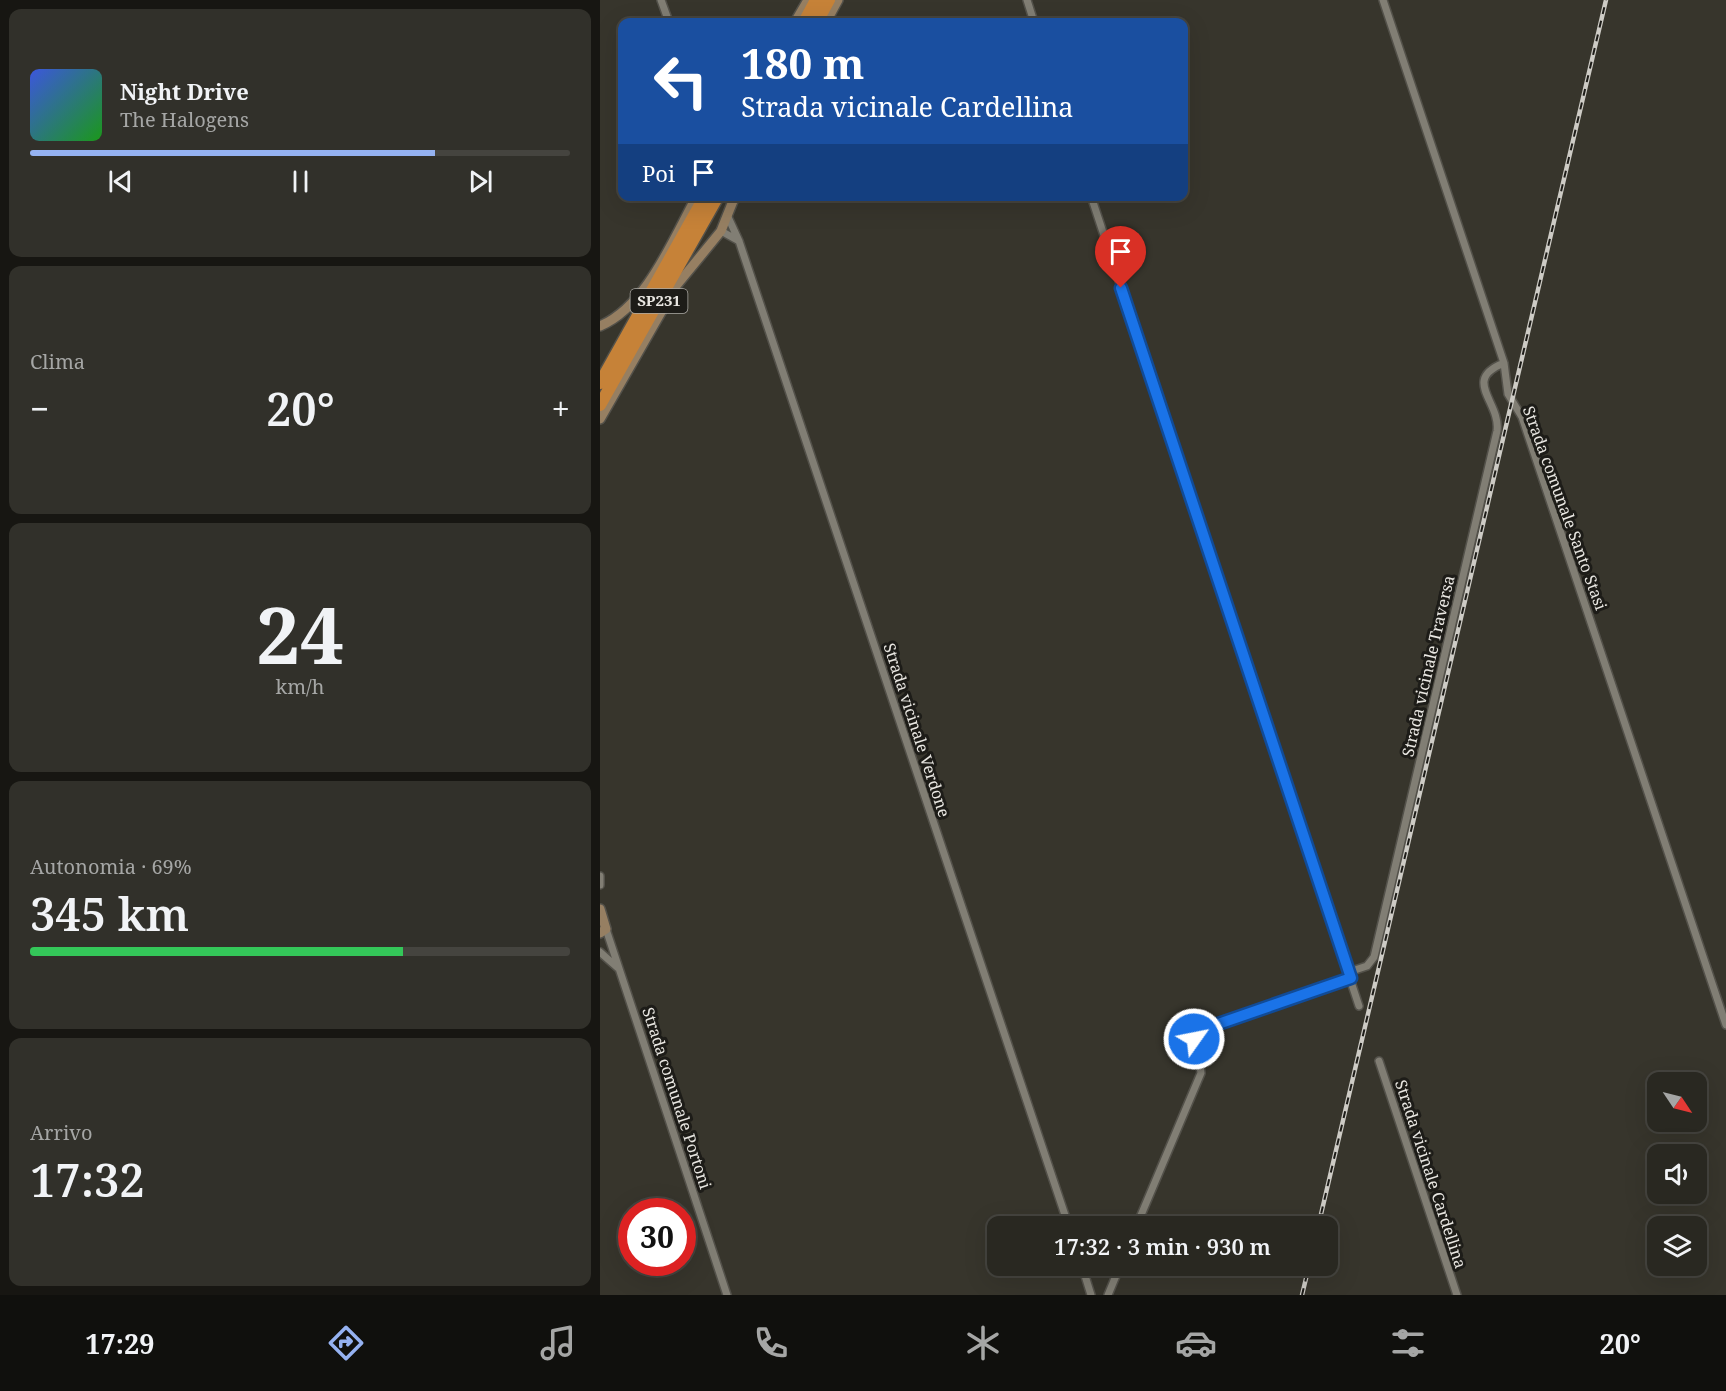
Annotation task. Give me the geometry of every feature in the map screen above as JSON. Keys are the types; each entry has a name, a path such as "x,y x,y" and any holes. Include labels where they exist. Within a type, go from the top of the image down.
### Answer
{"highway":[{"path":"806,18 816,0"},
{"path":"819,18 829,0"},
{"name":"SP231","path":"600,384 702,201"},
{"name":"SP231","path":"600,405 715,201"},
{"path":"600,375 636,319"}],"street":[{"path":"662,0 668,18"},
{"path":"797,18 808,0"},
{"path":"828,18 838,0"},
{"path":"1027,0 1033,18"},
{"name":"Strada comunale Santo Stasi","path":"1383,0 1504,363 1508,394 1522,417 1726,1024"},
{"path":"600,326 626,311 648,283 694,201"},
{"path":"600,419 676,286 721,231 733,201"},
{"path":"1093,201 1359,1006"},
{"name":"Strada vicinale Verdone","path":"728,218 739,241 1065,1216"},
{"path":"721,231 739,241"},
{"name":"Strada vicinale Traversa","path":"1141,1216 1201,1073 1195,1033 1350,975 1367,966 1374,957 1497,431 1497,419 1486,392 1484,378 1490,368 1504,363"},
{"path":"600,876 600,885"},
{"name":"Strada comunale Portoni","path":"600,909 602,930 618,968 727,1295"},
{"path":"600,952 618,968"},
{"name":"Strada vicinale Cardellina","path":"1379,1061 1457,1295"},
{"path":"1085,1276 1091,1295"},
{"path":"1108,1295 1116,1276"}],"railway":[{"path":"1321,1216 1606,0"},
{"path":"1302,1295 1307,1276"}],"route":[{"path":"1121,288 1351,978 1198,1031 1193,1036 1194,1039"}]}
